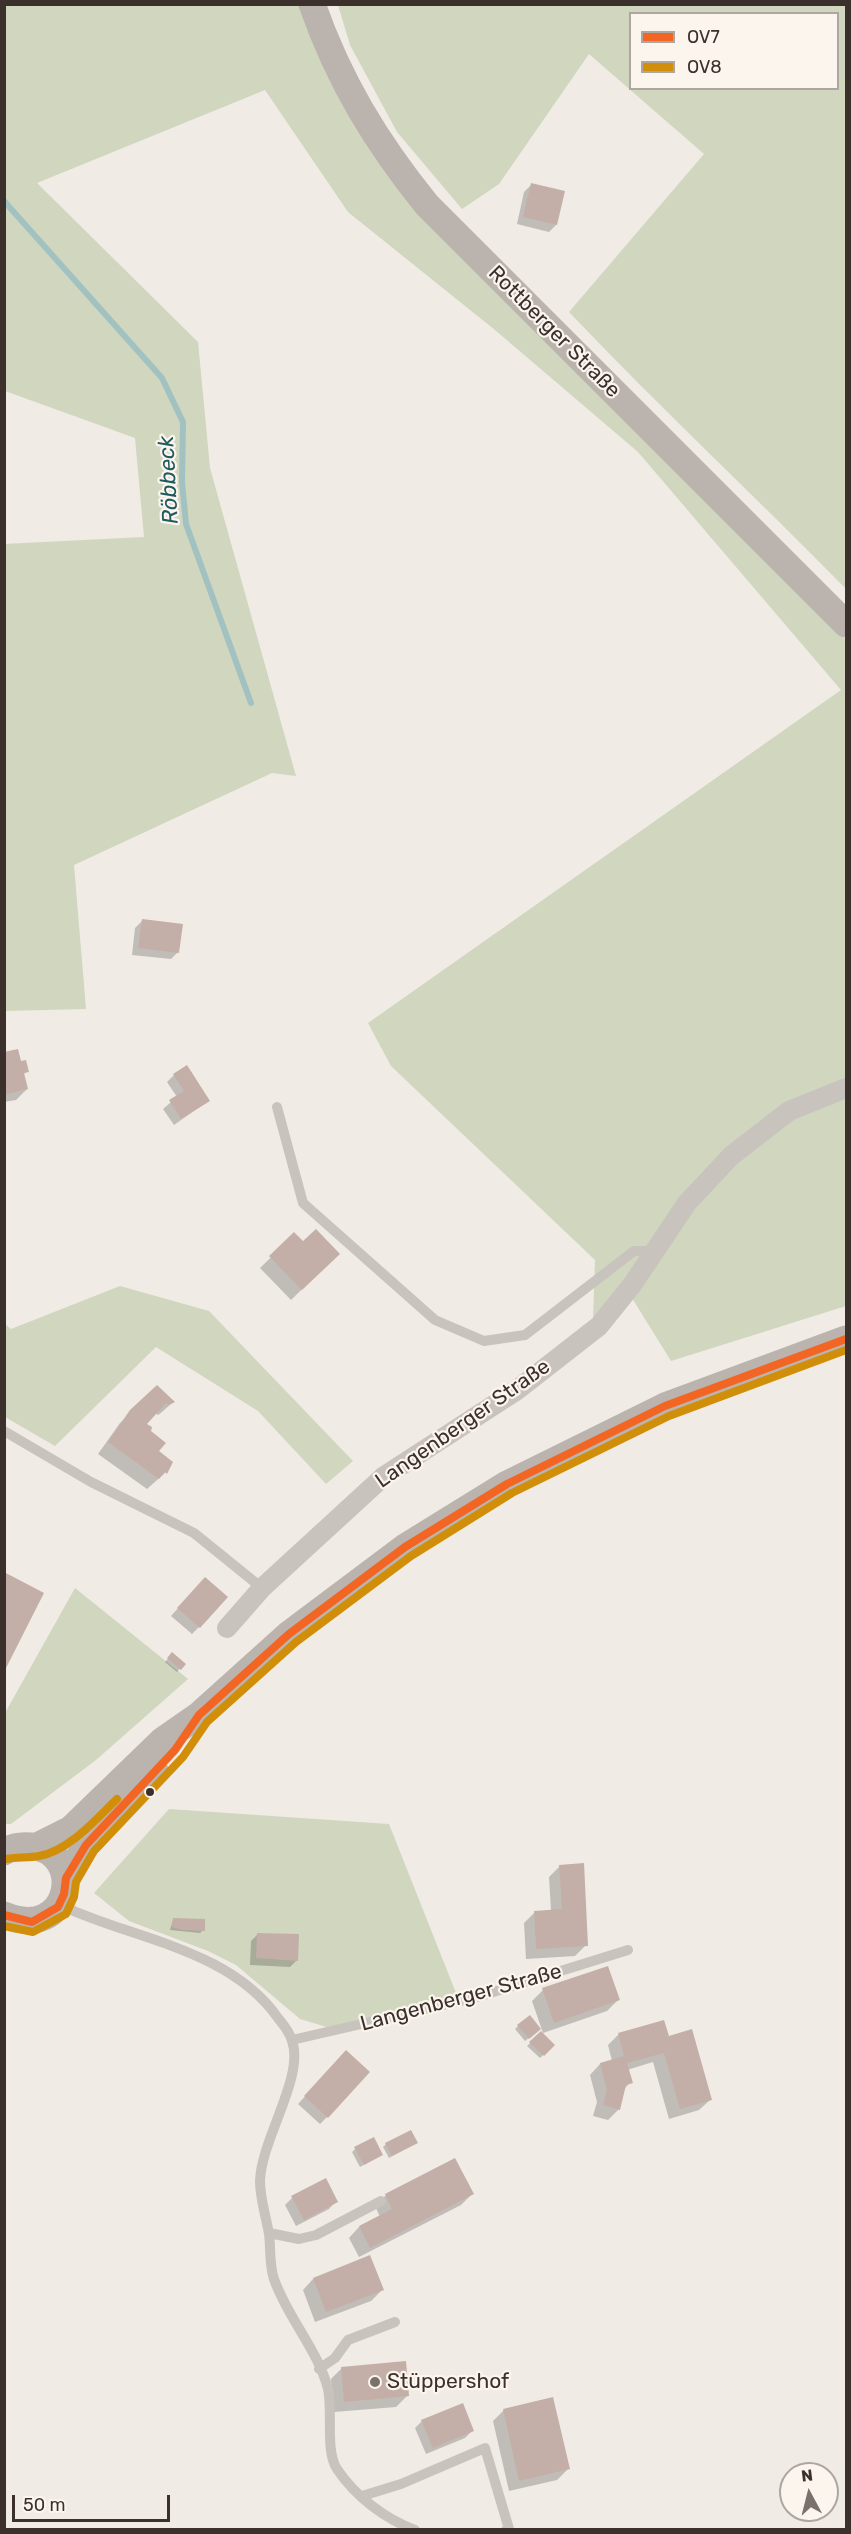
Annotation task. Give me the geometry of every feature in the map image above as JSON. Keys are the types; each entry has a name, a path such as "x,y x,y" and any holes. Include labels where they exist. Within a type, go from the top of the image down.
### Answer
{"main road":[{"name":"Rottberger Straße","path":"312,4 329,52 352,99 399,170 427,205 846,624"},
{"path":"37,1846 70,1829 163,1740 199,1715 288,1634 405,1547 507,1484 665,1406 846,1339"},
{"path":"9,1924 32,1922 46,1916 59,1905 64,1894 66,1878 86,1845 175,1750 199,1715"},
{"path":"6,1851 22,1845 37,1846 51,1852 66,1878"}],"street":[{"name":"Langenberger Straße","path":"226,1629 262,1588 383,1477 516,1390 599,1326 633,1285 687,1203 731,1156 789,1111 846,1088"}],"lane":[{"name":"Langenberger Straße","path":"277,1107 303,1203 435,1320 484,1341 525,1335 634,1251 655,1251"},
{"path":"4,1431 91,1482 194,1533 262,1588"},
{"path":"59,1905 147,1937 208,1963 238,1979 265,2001 292,2040 295,2057 291,2076 265,2155 260,2178 261,2200 269,2233 274,2279 327,2386 331,2408 331,2450 335,2467 375,2508 415,2529"},
{"name":"Langenberger Straße","path":"292,2040 464,2001 628,1950"},
{"path":"269,2233 299,2240 316,2235 381,2201"},
{"path":"319,2369 335,2358 348,2340 395,2322"},
{"path":"362,2496 401,2484 485,2448 508,2529 506,2529"}],"green space":[{"path":"5,5 299,5 345,107 662,455 846,640 846,1306 671,1361 622,1282 593,1320 595,1260 391,1066 368,1023 841,690 638,452 495,330 348,212 265,90 37,183 198,342 210,468 296,776 272,773 74,865 86,1009 5,1011 4,544 144,537 135,438 5,391"},
{"path":"338,5 846,5 846,589 569,312 704,154 630,90 839,90 839,12 629,12 629,89 589,54 499,184 462,209 397,132 350,45"},
{"path":"120,1286 209,1311 353,1461 326,1484 258,1411 156,1347 55,1446 5,1417 5,1324 11,1329"},
{"path":"75,1588 188,1679 96,1760 11,1824 5,1824 5,1713"},
{"path":"169,1809 389,1824 458,1998 330,2028 300,2019 236,1965 208,1951 129,1921 94,1893"}],"building":[{"path":"531,183 565,191 557,225 523,217"},
{"path":"142,919 183,924 179,953 138,948"},
{"path":"18,1049 21,1061 26,1060 29,1072 24,1073 28,1089 4,1095 4,1052"},
{"path":"187,1065 210,1101 181,1119 169,1100 184,1091 173,1074"},
{"path":"316,1229 340,1254 302,1290 269,1256 294,1232 303,1241"},
{"path":"157,1385 175,1402 169,1405 166,1403 147,1424 152,1427 151,1431 166,1443 159,1451 173,1462 167,1474 165,1472 159,1479 108,1442 130,1410"},
{"path":"4,1572 44,1593 4,1672"},
{"path":"205,1577 228,1597 200,1628 177,1608"},
{"path":"172,1652 186,1664 181,1670 167,1658"},
{"path":"584,1863 588,1946 536,1949 534,1911 562,1909 559,1865"},
{"path":"173,1918 205,1919 205,1931 172,1927"},
{"path":"257,1933 299,1934 298,1961 256,1958"},
{"path":"608,1966 620,2000 554,2023 542,1988"},
{"path":"530,2015 541,2029 529,2039 517,2025"},
{"path":"664,2020 669,2036 692,2029 712,2100 680,2109 664,2053 627,2063 633,2083 626,2085 620,2110 603,2105 607,2090 600,2063 624,2056 618,2033"},
{"path":"541,2031 555,2045 544,2056 529,2042"},
{"path":"346,2050 370,2072 328,2118 304,2096"},
{"path":"411,2130 418,2143 392,2156 385,2143"},
{"path":"374,2137 383,2155 364,2165 354,2147"},
{"path":"455,2158 474,2194 370,2248 359,2226 392,2209 385,2194"},
{"path":"326,2178 338,2202 304,2220 291,2196"},
{"path":"370,2255 384,2290 326,2312 313,2278"},
{"name":"Stüppershof","path":"406,2361 409,2396 344,2402 341,2367"},
{"path":"553,2397 570,2469 519,2481 503,2409"},
{"path":"463,2403 474,2431 433,2448 421,2420"}],"waterway":[{"name":"Röbbeck","path":"4,201 162,378 183,422 182,482 186,524 251,703"}],"transit line":[{"name":"OV7","path":"4,1915 32,1922 58,1907 64,1894 66,1878 86,1845 175,1750 199,1715 289,1634 405,1547 507,1484 665,1406 846,1339"},
{"name":"OV8","path":"4,1926 33,1932 66,1914 74,1897 76,1882 94,1851 183,1757 207,1722 296,1642 411,1556 512,1493 669,1416 846,1350"},
{"name":"OV8","path":"6,1859 39,1856 61,1848 81,1833 117,1799"}],"place":[{"name":"Stüppershof","path":"375,2382"}]}
